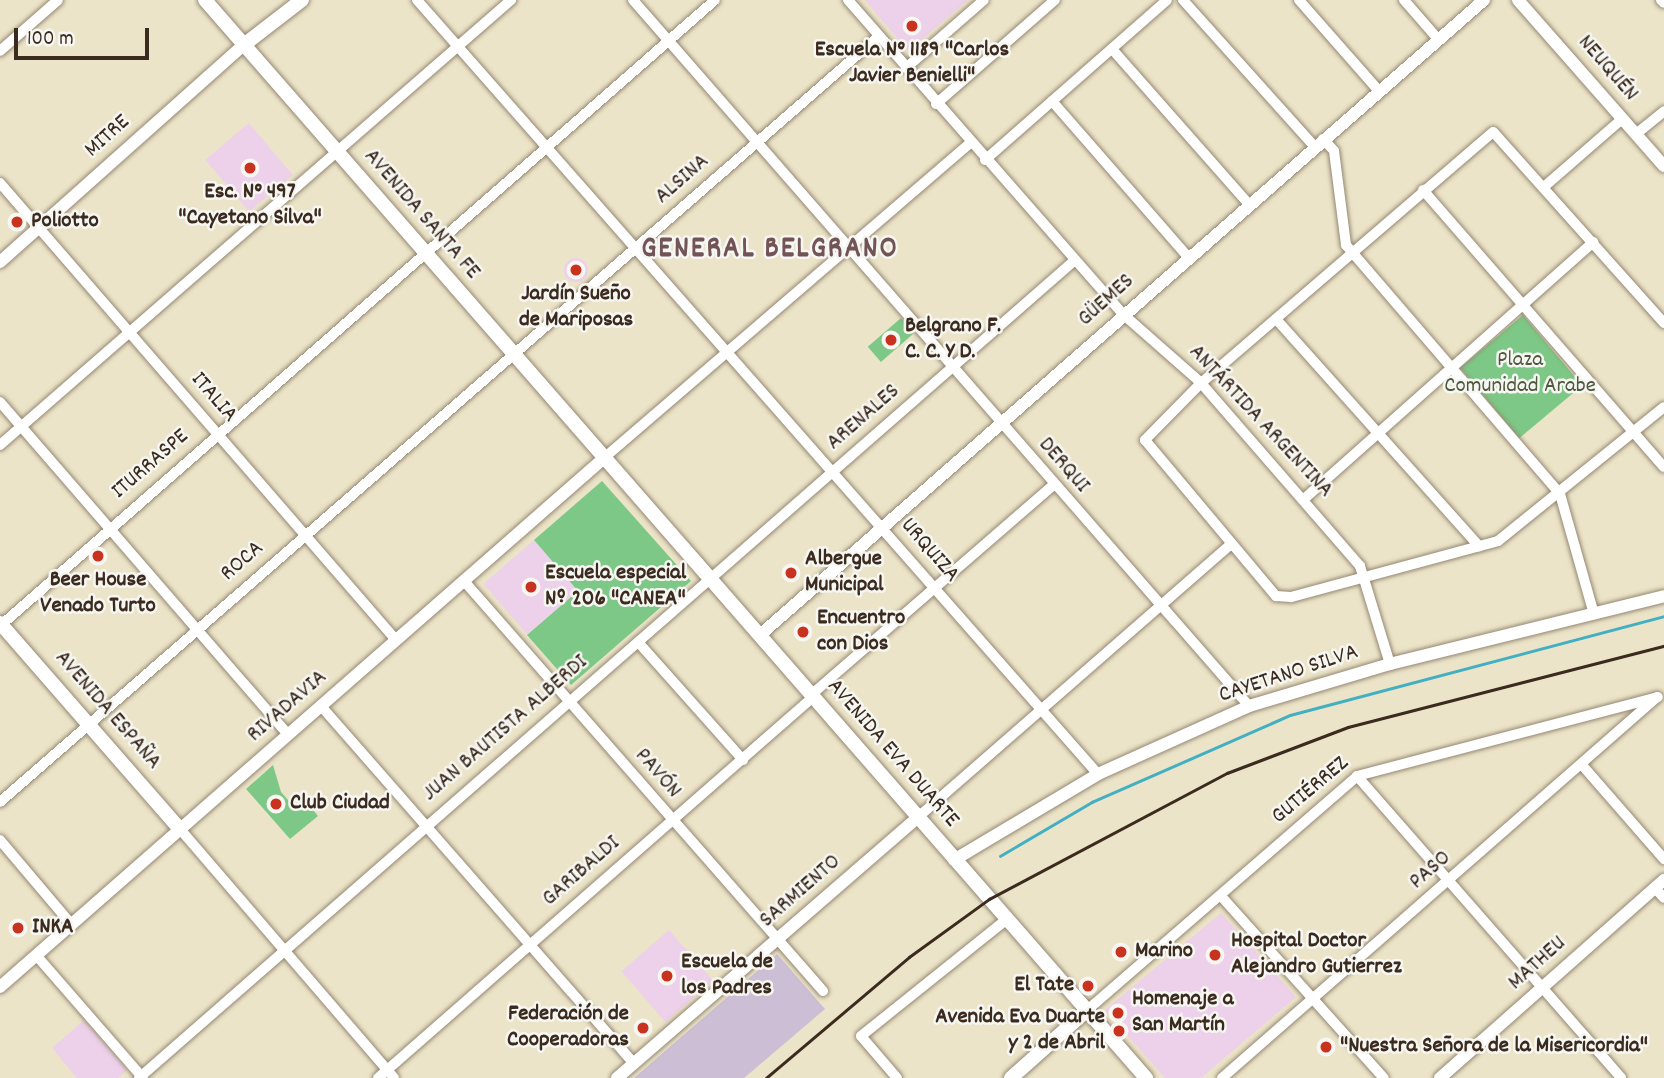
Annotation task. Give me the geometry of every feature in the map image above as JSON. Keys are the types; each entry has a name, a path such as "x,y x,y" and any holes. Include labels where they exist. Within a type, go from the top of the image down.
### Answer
{"main road":[{"name":"AVENIDA SANTA FE","path":"205,0 604,458"},
{"path":"244,44 288,0"},
{"path":"244,44 302,0"},
{"name":"AVENIDA EVA DUARTE","path":"604,458 1085,1012 1146,1078"},
{"name":"AVENIDA ESPAÑA","path":"1,624 180,829"},
{"path":"1011,1078 1085,1012"}],"street":[{"path":"0,51 58,0"},
{"name":"URQUIZA","path":"417,0 1098,774"},
{"path":"0,445 338,155 511,0"},
{"name":"DERQUI","path":"633,0 1052,486 1249,706"},
{"name":"ITURRASPE","path":"1,624 715,0"},
{"name":"ANTÁRTIDA ARGENTINA","path":"848,0 970,143 1124,315 1201,383 1304,499 1364,579 1390,664"},
{"path":"906,68 984,0"},
{"path":"936,104 1055,0"},
{"path":"985,160 1167,0"},
{"path":"1183,0 1319,143 1334,151 1351,254 1560,494 1594,614"},
{"path":"1299,0 1378,90"},
{"path":"1404,0 1438,39"},
{"name":"GÜEMES","path":"760,635 1248,203 1483,0"},
{"name":"NEUQUÉN","path":"1518,0 1664,166"},
{"name":"ALSINA","path":"514,355 879,36"},
{"name":"MITRE","path":"0,262 244,44"},
{"path":"1112,49 1248,203"},
{"path":"1052,102 1188,257"},
{"path":"1636,134 1664,111"},
{"path":"1545,186 1622,119"},
{"path":"1662,316 1498,133 1487,134 1146,433 1147,447 1276,596 1364,579 1479,546 1522,526 1664,407"},
{"path":"604,458 727,355 970,143"},
{"name":"ITALIA","path":"0,183 396,640"},
{"path":"1423,190 1525,304 1664,467"},
{"path":"1304,499 1593,242"},
{"name":"ARENALES","path":"711,579 1074,260"},
{"path":"1276,318 1479,546"},
{"name":"ROCA","path":"0,802 514,355"},
{"path":"0,402 288,735"},
{"name":"RIVADAVIA","path":"0,987 604,458"},
{"name":"GARIBALDI","path":"378,1078 391,1074 529,944 743,760 812,696 1052,486"},
{"path":"917,818 1230,545"},
{"name":"JUAN BAUTISTA ALBERDI","path":"141,1077 711,579"},
{"name":"PAVÓN","path":"464,581 672,822 823,991"},
{"name":"CAYETANO SILVA","path":"954,860 1098,774 1249,706 1390,664 1664,596"},
{"path":"638,642 743,760"},
{"name":"PASO","path":"1222,1078 1450,883 1661,695"},
{"name":"GUTIÉRREZ","path":"1085,1012 1357,776 1661,695"},
{"path":"321,706 633,1063"},
{"path":"1582,765 1664,859"},
{"path":"1357,776 1621,1078"},
{"name":"SARMIENTO","path":"617,1078 917,818"},
{"path":"180,829 391,1074"},
{"path":"0,840 71,924"},
{"path":"1660,884 1664,898"},
{"name":"MATHEU","path":"1440,1078 1660,884"},
{"path":"1221,896 1384,1078"},
{"path":"897,1078 861,1036 1006,920"},
{"path":"36,955 141,1077"}],"shaded area":[{"name":"Escuela N° 1189 \"Carlos Javier Benielli\"","path":"865,0 968,0 908,51"},
{"name":"Esc. N° 497 \"Cayetano Silva\"","path":"249,123 293,175 249,212 205,160"},
{"name":"Jardín Sueño de Mariposas","path":"576,258 585,261 588,270 585,279 576,282 567,279 564,270 567,261"},
{"name":"Escuela especial Nº 206 \"CANEA\"","path":"534,540 578,591 527,635 483,584"},
{"name":"Hospital Doctor Alejandro Gutierrez","path":"1221,913 1296,997 1201,1078 1165,1078 1105,1010"},
{"name":"Escuela de los Padres","path":"669,930 713,981 665,1022 621,971"},
{"path":"777,954 825,1009 744,1078 634,1078"},
{"path":"84,1020 127,1070 118,1078 77,1078 52,1048"}],"green space":[{"name":"Plaza Comunidad Arabe","path":"1523,315 1582,385 1519,438 1460,368"},
{"name":"Belgrano F. C. C. Y D.","path":"901,318 914,333 881,362 868,347"},
{"path":"602,481 691,581 571,685 527,635 578,591 534,540"},
{"name":"Club Ciudad","path":"273,765 281,792 295,808 305,800 318,816 290,839 246,789"}],"waterway":[{"path":"1000,856 1092,802 1290,715 1664,616"}],"railway":[{"path":"766,1078 909,957 989,899 1227,773 1348,727 1664,646"}],"place":[{"name":"Escuela N° 1189 \"Carlos Javier Benielli\"","path":"912,26"},
{"name":"Esc. N° 497 \"Cayetano Silva\"","path":"250,168"},
{"name":"Poliotto","path":"17,222"},
{"name":"Jardín Sueño de Mariposas","path":"576,270"},
{"name":"Belgrano F. C. C. Y D.","path":"891,340"},
{"name":"Beer House Venado Turto","path":"98,556"},
{"name":"Albergue Municipal","path":"791,573"},
{"name":"Escuela especial Nº 206 \"CANEA\"","path":"531,587"},
{"name":"Encuentro con Dios","path":"803,632"},
{"name":"Club Ciudad","path":"276,804"},
{"name":"INKA","path":"18,928"},
{"name":"Marino","path":"1121,952"},
{"name":"Hospital Doctor Alejandro Gutierrez","path":"1215,955"},
{"name":"Escuela de los Padres","path":"667,976"},
{"name":"El Tate","path":"1088,986"},
{"name":"Homenaje a San Martín","path":"1118,1013"},
{"name":"Federación de Cooperadoras","path":"643,1028"},
{"name":"Avenida Eva Duarte y 2 de Abril","path":"1119,1031"},
{"name":"\"Nuestra Señora de la Misericordia\"","path":"1326,1047"}],"district":[{"name":"GENERAL BELGRANO","path":"770,251"}]}
